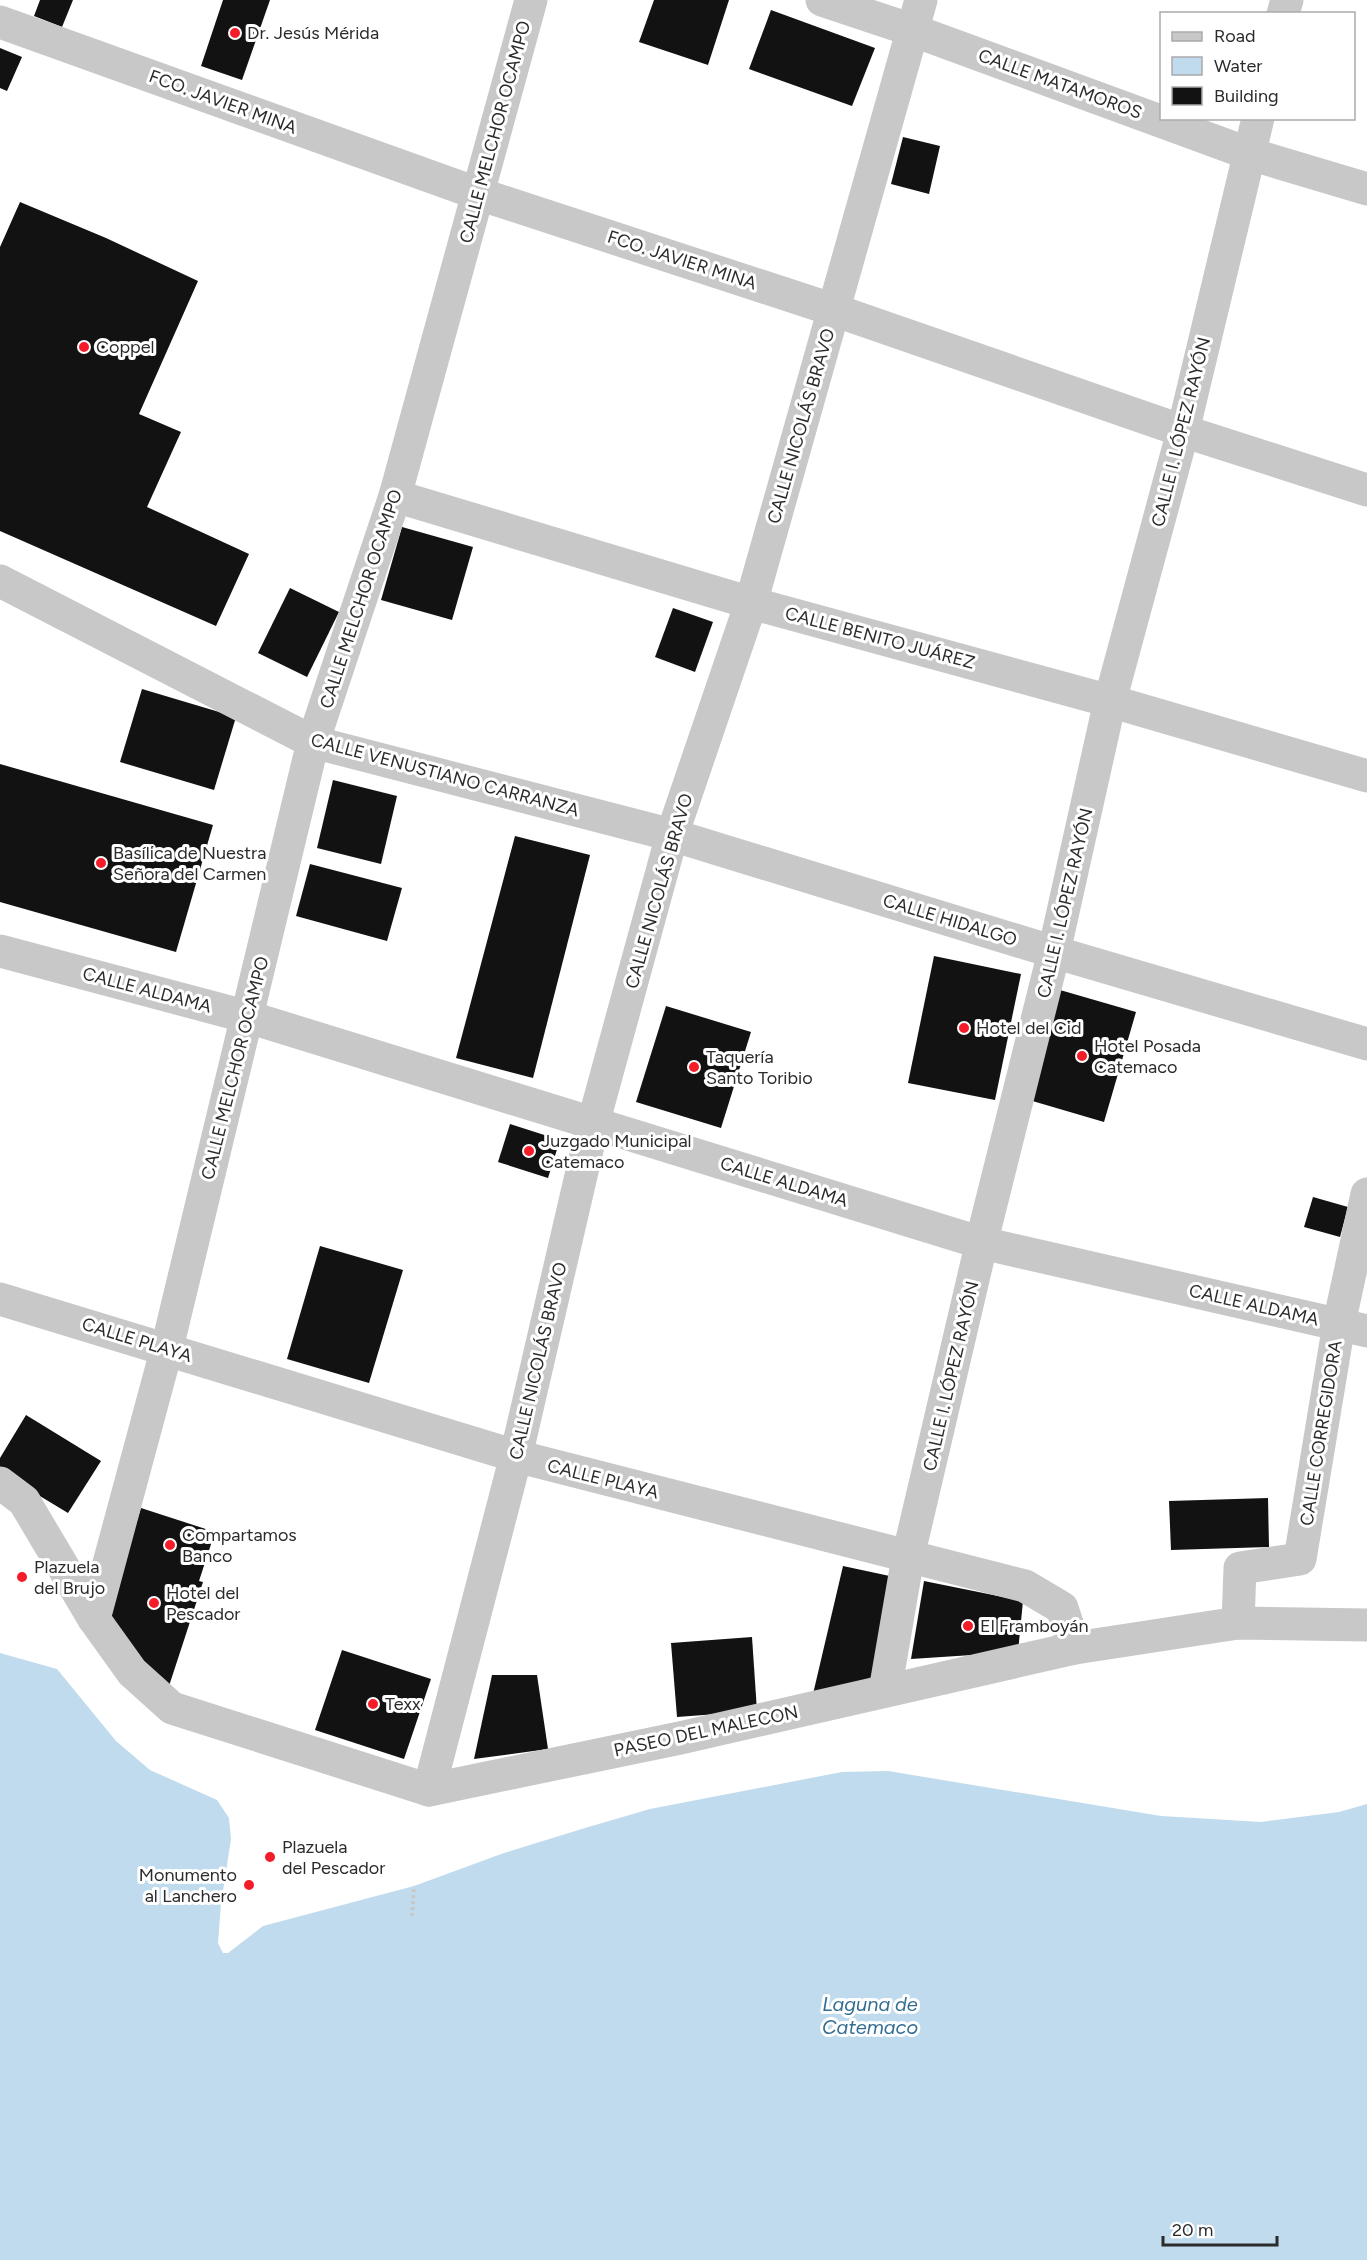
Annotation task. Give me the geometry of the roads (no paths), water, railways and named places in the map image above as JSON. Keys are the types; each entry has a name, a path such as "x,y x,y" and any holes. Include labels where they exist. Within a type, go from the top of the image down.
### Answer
{"street":[{"name":"CALLE MELCHOR OCAMPO","path":"94,1619 167,1348 313,742 395,496 531,0"},
{"name":"CALLE MATAMOROS","path":"822,0 917,15 1160,116"},
{"name":"CALLE NICOLÁS BRAVO","path":"429,1791 516,1456 593,1124 672,835 751,603 917,15"},
{"name":"FCO. JAVIER MINA","path":"0,22 479,194 834,310 1183,431 1367,490"},
{"name":"CALLE MATAMOROS","path":"1169,120 1250,154 1367,189"},
{"name":"CALLE I. LÓPEZ RAYÓN","path":"885,1691 908,1557 982,1242 1054,952 1110,701 1183,431 1258,120"},
{"name":"CALLE BENITO JUÁREZ","path":"395,496 751,603 1110,701 1367,776"},
{"name":"CALLE VENUSTIANO CARRANZA","path":"0,581 313,742 672,835"},
{"name":"CALLE HIDALGO","path":"672,835 1054,952 1367,1044"},
{"name":"CALLE ALDAMA","path":"0,951 248,1017 982,1242 1353,1328"},
{"name":"CALLE CORREGIDORA","path":"1238,1623 1240,1568 1300,1559 1353,1328 1367,1194"},
{"name":"CALLE PLAYA","path":"0,1299 516,1456 1025,1586 1062,1608 1076,1648"},
{"name":"PASEO DEL MALECON","path":"0,1483 24,1501 94,1619 132,1672 171,1708 429,1791 680,1738 1076,1648 1238,1623 1367,1625"}],"water":[{"name":"Laguna de Catemaco","path":"0,1653 57,1669 116,1741 150,1770 217,1800 229,1818 231,1839 221,1904 218,1943 223,1953 228,1953 263,1926 414,1886 504,1853 585,1828 650,1809 842,1772 888,1771 1161,1816 1261,1822 1339,1812 1367,1804 1367,2260 0,2260"}],"place":[{"name":"Dr. Jesús Mérida","path":"235,33"},
{"name":"Coppel","path":"84,347"},
{"name":"Basílica de Nuestra Señora del Carmen","path":"101,863"},
{"name":"Hotel del Cid","path":"964,1028"},
{"name":"Hotel Posada Catemaco","path":"1082,1056"},
{"name":"Taquería Santo Toribio","path":"694,1067"},
{"name":"Juzgado Municipal Catemaco","path":"529,1151"},
{"name":"Compartamos Banco","path":"170,1545"},
{"name":"Plazuela del Brujo","path":"22,1577"},
{"name":"Hotel del Pescador","path":"154,1603"},
{"name":"El Framboyán","path":"968,1626"},
{"name":"Texx","path":"373,1704"},
{"name":"Plazuela del Pescador","path":"270,1857"},
{"name":"Monumento al Lanchero","path":"249,1885"}]}
